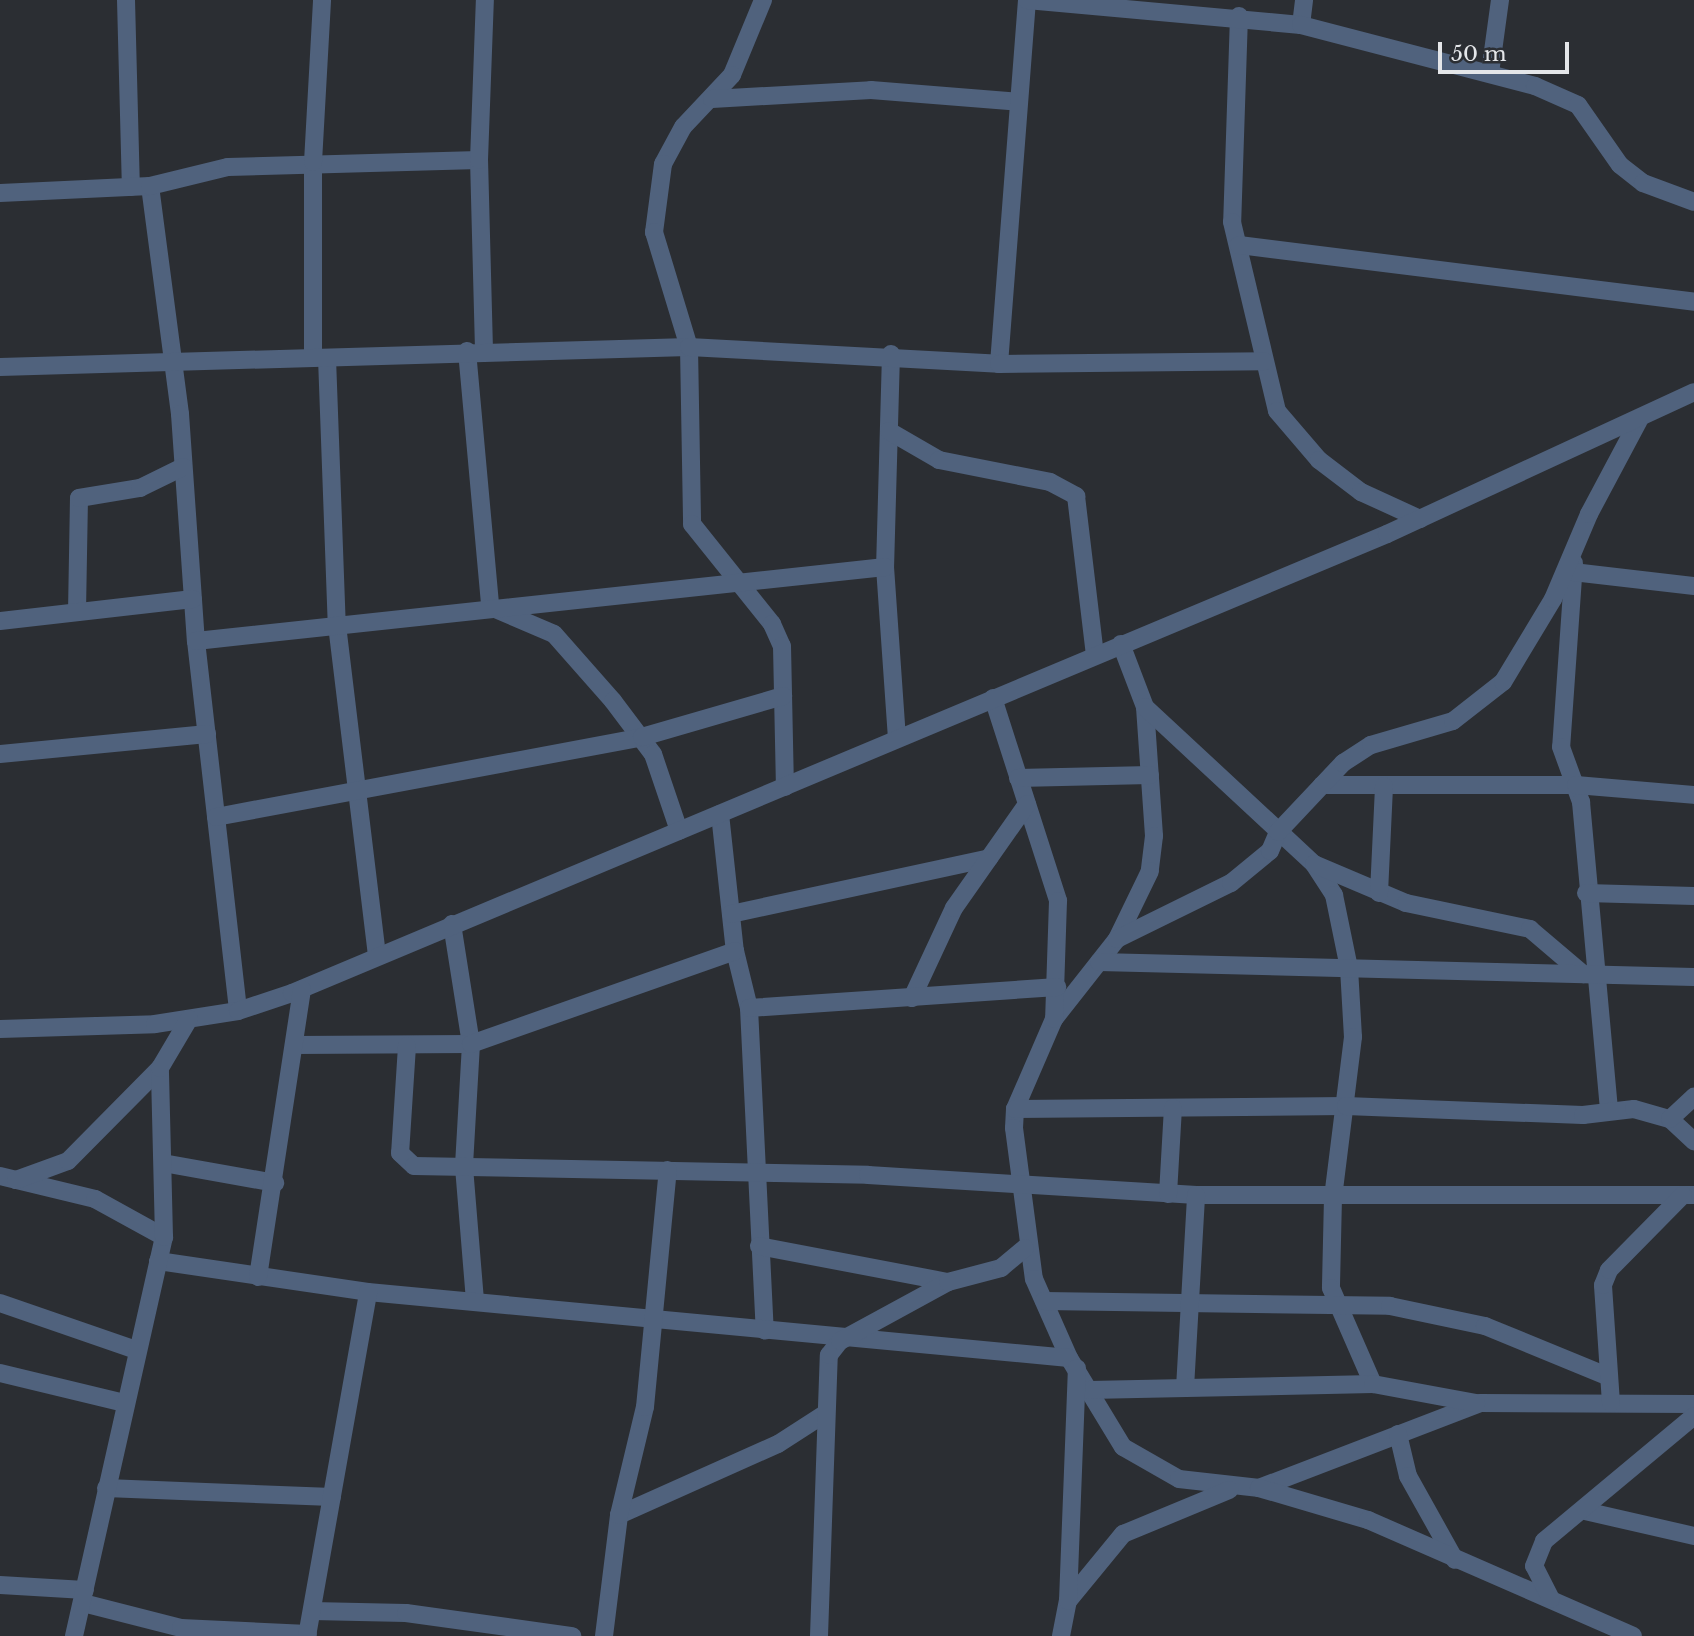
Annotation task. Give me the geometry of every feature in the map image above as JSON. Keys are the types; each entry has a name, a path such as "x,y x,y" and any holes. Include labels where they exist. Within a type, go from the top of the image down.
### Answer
{"street":[{"path":"126,0 141,187 174,364 196,641 238,1011"},
{"path":"323,0 313,162 320,358 337,625 353,789 377,955"},
{"path":"485,0 478,160 476,351 489,606"},
{"path":"764,0 732,75 683,127 663,164 654,200 663,271 689,347 692,524 772,624 782,646 785,787"},
{"path":"999,364 1027,0 1239,16 1301,25 1490,74 1578,105 1620,165 1643,183 1694,202"},
{"path":"1301,25 1304,0"},
{"path":"1490,74 1500,0"},
{"path":"1239,16 1232,222 1277,411 1319,460 1361,492 1420,520"},
{"path":"712,99 871,90 1019,102"},
{"path":"0,192 141,187 228,167 313,162 478,160"},
{"path":"1239,245 1694,302"},
{"path":"0,367 174,364 476,351 689,347 891,354 999,364 1264,361"},
{"path":"891,354 885,567 897,738"},
{"path":"0,1029 189,1019 238,1011 302,989 377,955 1420,520 1694,392"},
{"path":"1117,939 1231,883 1269,851 1278,832 1322,785 1371,744 1453,721 1478,707 1503,682 1536,631 1639,420"},
{"path":"889,432 939,460 1050,482 1076,496 1095,655"},
{"path":"77,612 79,498 140,488 183,467"},
{"path":"1575,549 1561,747 1576,785 1586,893 1588,974 1609,1111"},
{"path":"196,641 489,606 885,567"},
{"path":"1573,572 1694,586"},
{"path":"0,621 193,599"},
{"path":"489,606 554,634 642,737 679,831"},
{"path":"1121,644 1145,707 1150,775 1150,872 1117,939 1054,1019 1015,1109 1024,1189 1025,1248 1044,1301 1073,1363 1123,1447 1149,1467 1237,1487 1258,1488 1368,1520 1633,1636"},
{"path":"216,817 353,789 642,737 783,696"},
{"path":"993,698 1058,901 1054,1019"},
{"path":"1145,707 1314,864 1334,895 1349,968 1353,1037 1329,1263 1337,1308 1373,1384"},
{"path":"0,754 207,734"},
{"path":"1018,778 1150,775"},
{"path":"1322,785 1576,785 1694,795"},
{"path":"1379,893 1384,786"},
{"path":"912,998 954,908 1027,804"},
{"path":"720,814 736,951 749,1008 753,1171 765,1331"},
{"path":"731,914 989,858"},
{"path":"1314,864 1379,893 1530,929 1588,974"},
{"path":"1586,893 1694,896"},
{"path":"452,924 471,1044 464,1167 475,1301"},
{"path":"294,1045 471,1044 736,951"},
{"path":"1100,962 1694,978"},
{"path":"749,1008 1057,986"},
{"path":"258,1277 275,1183 302,989"},
{"path":"8,1178 68,1161 160,1068 189,1019"},
{"path":"407,1046 404,1162 464,1167 753,1171 1024,1189 1196,1195 1689,1195"},
{"path":"74,1636 124,1403 164,1237 160,1068"},
{"path":"1670,1119 1694,1097"},
{"path":"1015,1109 1346,1106 1609,1111 1634,1109 1670,1119 1694,1141"},
{"path":"1168,1194 1173,1108"},
{"path":"163,1163 275,1183"},
{"path":"604,1636 619,1515 645,1407 649,1317 668,1170"},
{"path":"8,1178 95,1199 164,1237"},
{"path":"1185,1388 1192,1305 1196,1195"},
{"path":"1611,1403 1607,1376 1603,1285 1609,1270 1689,1195"},
{"path":"759,1245 948,1282"},
{"path":"819,1636 824,1373 840,1341 948,1282 1001,1268 1025,1248"},
{"path":"158,1261 368,1292 649,1317 840,1341 1073,1363"},
{"path":"0,1585 84,1596 181,1628 307,1635 368,1292"},
{"path":"1044,1301 1337,1308 1390,1306 1440,1314 1607,1376"},
{"path":"0,1303 136,1350"},
{"path":"1060,1636 1068,1601 1073,1363"},
{"path":"0,1373 124,1403"},
{"path":"1089,1390 1373,1384 1480,1404 1694,1404"},
{"path":"1258,1488 1480,1404"},
{"path":"619,1515 768,1448 823,1415"},
{"path":"1553,1602 1535,1579 1535,1556 1544,1541 1585,1511 1694,1416"},
{"path":"1398,1434 1408,1476 1455,1560"},
{"path":"1068,1601 1124,1534 1237,1487"},
{"path":"106,1488 332,1497"},
{"path":"1585,1511 1694,1536"},
{"path":"313,1611 406,1613 572,1636"}]}
